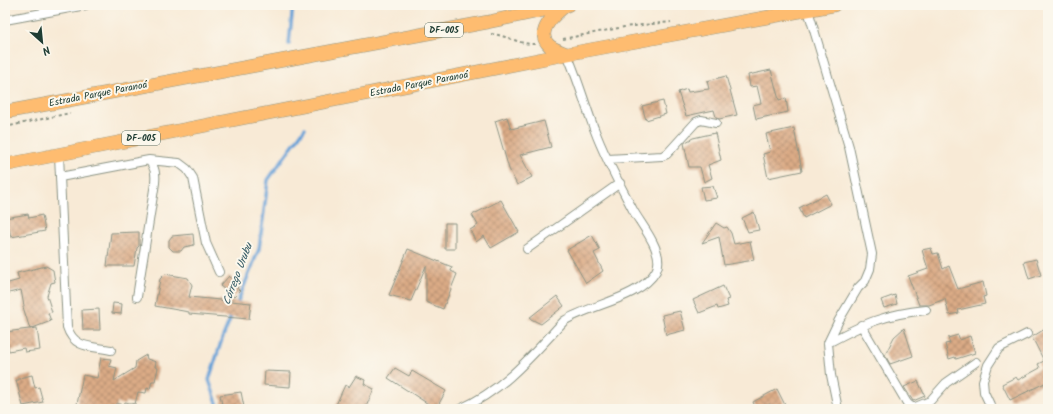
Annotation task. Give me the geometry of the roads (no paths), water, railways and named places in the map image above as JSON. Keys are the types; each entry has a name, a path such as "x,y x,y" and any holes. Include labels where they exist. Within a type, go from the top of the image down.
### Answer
{"main road":[{"name":"Estrada Parque Paranoá","path":"5,112 488,22 567,5"},
{"path":"566,54 546,42 545,29 555,14 567,5"},
{"name":"Estrada Parque Paranoá","path":"5,165 566,54 834,5"}],"street":[{"path":"5,20 58,7 86,5"},
{"path":"808,10 849,146 872,254 870,269 865,281 858,288 839,320 828,343 831,375 838,409"},
{"path":"460,409 485,396 516,373 564,321 573,315 629,294 650,277 656,270 657,261 651,238 634,212 595,132 579,82 566,54"},
{"path":"608,159 662,156 672,150 696,122 701,120 716,123"},
{"path":"58,155 67,328 70,337 74,341 111,350"},
{"path":"60,177 149,160 179,163 187,169 193,178 206,243 219,272"},
{"path":"136,297 156,174 149,160"},
{"path":"527,248 620,183"},
{"path":"828,343 861,325 886,316 926,310"},
{"path":"861,325 907,403 914,408 930,401 946,383 976,362"},
{"path":"992,409 984,392 984,381 988,365 999,348 1027,334"}],"waterway":[{"path":"289,44 293,5"},
{"name":"Córrego Urubu","path":"236,306 259,249 268,180 305,128"},
{"name":"Córrego Urubu","path":"219,409 209,380 222,339 232,314"}]}
